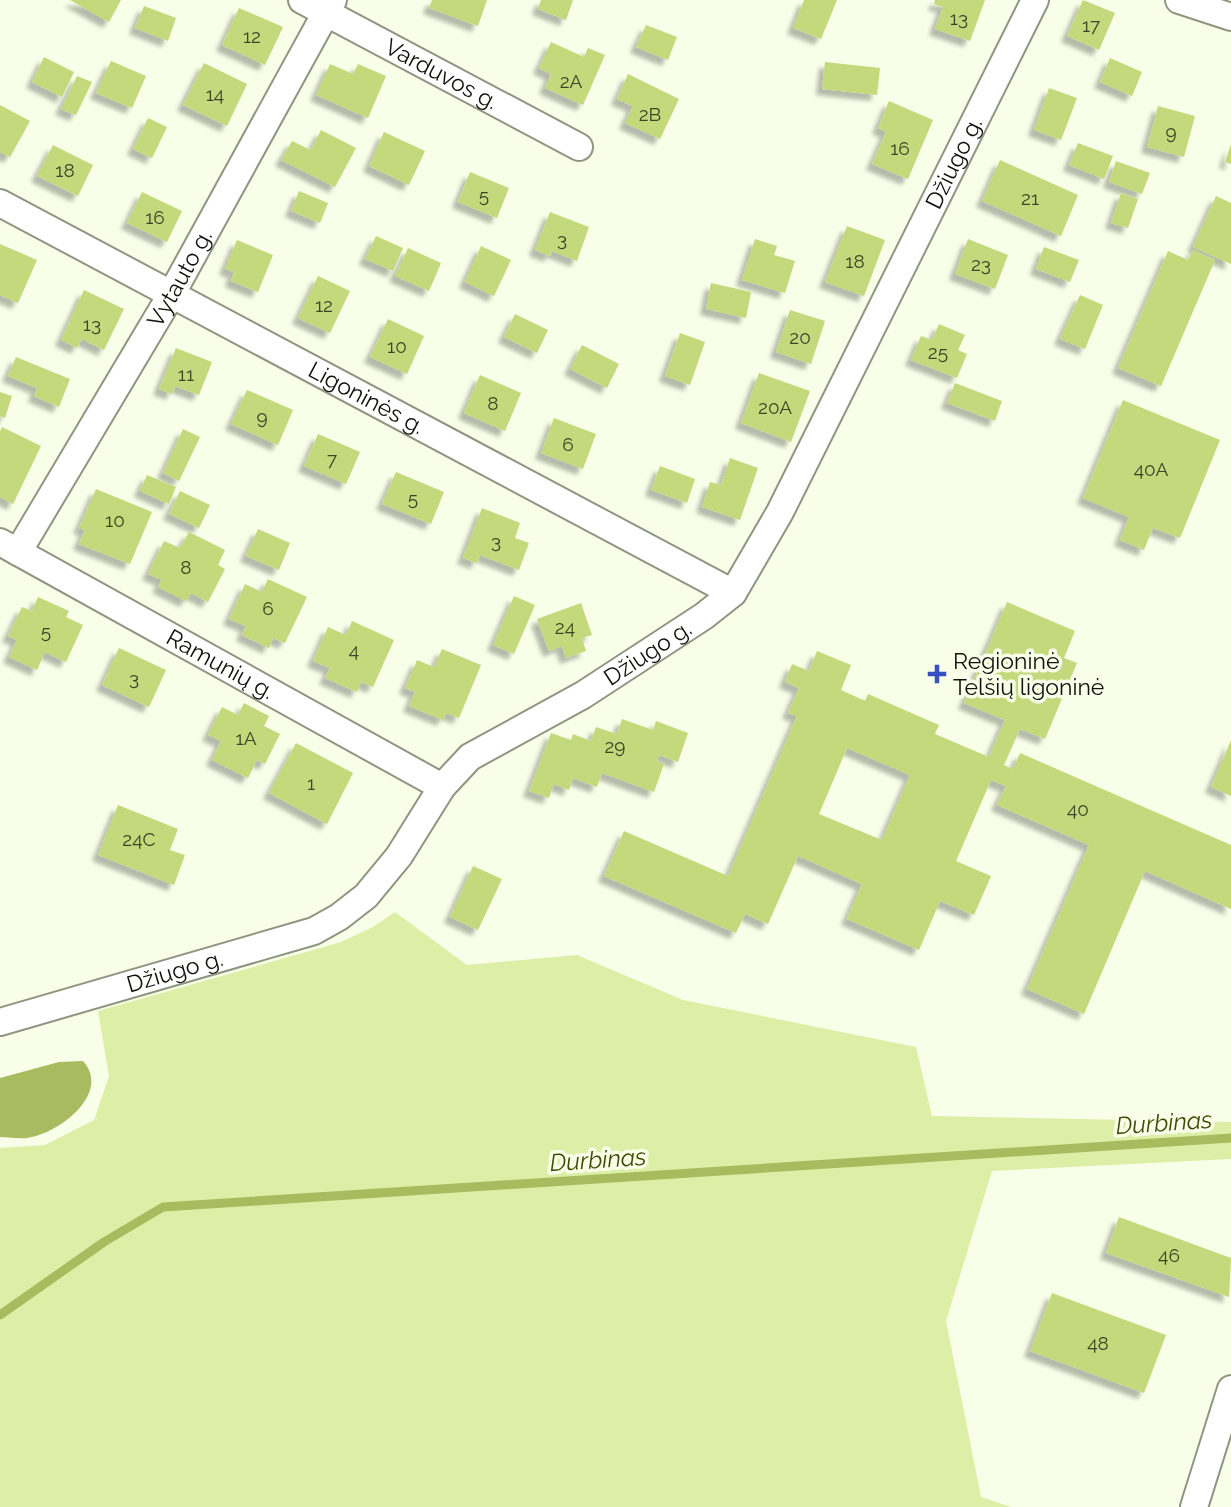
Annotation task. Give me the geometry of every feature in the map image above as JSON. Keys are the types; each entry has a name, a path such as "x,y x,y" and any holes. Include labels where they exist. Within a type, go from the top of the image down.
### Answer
{"street":[{"name":"Varduvos g.","path":"302,0 330,6 579,147"},
{"name":"Džiugo g.","path":"0,1022 314,931 339,917 366,896 400,856 442,787 470,757 583,695 704,616 733,593 780,512 1035,0"},
{"path":"1179,0 1231,17"},
{"name":"Vytauto g.","path":"9,547 171,295 330,6"},
{"name":"Ligoninės g.","path":"0,203 733,593"},
{"name":"Ramunių g.","path":"9,547 442,787"},
{"path":"1194,1507 1231,1389"}],"shaded area":[{"path":"395,912 467,965 577,955 683,1000 916,1047 932,1116 1231,1122 1231,1159 992,1171 946,1321 981,1497 1011,1507 0,1507 0,1148 45,1145 94,1120 109,1076 98,1011 341,942 373,927"},
{"path":"83,1061 90,1073 91,1086 78,1110 53,1129 40,1135 24,1138 0,1137 0,1078 59,1062"}],"building":[{"path":"70,0 121,0 109,22"},
{"path":"432,0 487,0 478,26 429,8"},
{"path":"541,0 573,0 566,20 538,9"},
{"path":"804,0 837,0 821,39 793,28"},
{"path":"935,0 985,0 970,41 935,29 943,7 934,4"},
{"path":"1083,0 1115,13 1099,50 1067,36"},
{"path":"144,6 176,18 168,41 135,28"},
{"path":"239,8 283,27 265,65 222,45"},
{"path":"646,25 677,37 668,60 636,47"},
{"path":"551,42 584,57 588,48 605,55 583,105 545,88 551,74 539,68"},
{"path":"44,57 74,72 62,97 32,82"},
{"path":"1110,58 1142,72 1132,96 1100,82"},
{"path":"111,61 146,76 132,108 96,93"},
{"path":"825,62 880,68 877,95 822,89"},
{"path":"204,63 247,84 227,126 183,105"},
{"path":"330,64 353,74 358,64 386,76 368,118 316,95"},
{"path":"628,74 679,99 660,139 625,123 633,106 617,99"},
{"path":"77,76 92,82 76,115 61,109"},
{"path":"1049,88 1077,98 1061,140 1034,130"},
{"path":"889,101 933,120 908,179 872,164 886,132 878,128"},
{"path":"0,105 30,121 10,157 0,152"},
{"path":"1158,106 1195,116 1184,157 1147,147"},
{"path":"148,118 167,127 152,158 133,149"},
{"path":"321,130 356,148 335,187 281,160 292,141 311,150"},
{"path":"384,132 425,151 409,185 369,166"},
{"path":"1078,143 1113,156 1104,179 1069,165"},
{"path":"1231,144 1231,164 1225,162"},
{"path":"53,145 93,165 78,196 37,176"},
{"path":"1000,160 1078,195 1061,236 982,201"},
{"path":"1116,161 1150,173 1142,194 1109,182"},
{"path":"470,172 509,188 497,218 458,202"},
{"path":"299,191 328,203 320,223 291,211"},
{"path":"142,192 182,211 167,242 127,223"},
{"path":"1121,193 1138,199 1128,228 1111,223"},
{"path":"1216,196 1231,203 1231,264 1193,247"},
{"path":"550,212 589,227 577,261 552,251 550,256 535,250"},
{"path":"847,226 885,240 864,296 825,282"},
{"path":"376,236 403,248 393,271 365,259"},
{"path":"755,239 777,246 774,255 795,261 785,293 742,280"},
{"path":"968,239 1008,255 995,289 955,274"},
{"path":"237,240 273,255 258,292 231,281 234,272 225,269"},
{"path":"0,244 37,260 18,303 0,295"},
{"path":"481,246 511,260 494,296 465,282"},
{"path":"1044,247 1079,260 1070,282 1036,269"},
{"path":"408,248 441,263 429,291 395,276"},
{"path":"1193,250 1215,260 1161,386 1118,368 1168,251 1188,260"},
{"path":"318,276 350,291 330,333 298,318"},
{"path":"711,283 751,292 746,318 706,309"},
{"path":"84,290 124,309 104,350 82,339 77,348 61,340"},
{"path":"1080,295 1103,305 1085,349 1060,339"},
{"path":"790,310 825,321 811,364 776,352"},
{"path":"515,314 548,330 537,353 504,337"},
{"path":"388,319 424,336 407,374 370,357"},
{"path":"939,324 965,335 958,350 967,354 957,378 911,360 921,336 932,340"},
{"path":"680,333 705,342 690,385 665,376"},
{"path":"582,345 619,364 607,388 570,369"},
{"path":"176,348 212,362 199,395 175,386 172,394 159,389"},
{"path":"16,357 70,379 59,407 34,396 37,388 8,376"},
{"path":"759,373 810,391 791,442 741,423"},
{"path":"480,375 521,393 505,431 464,413"},
{"path":"955,383 1002,401 995,421 947,403"},
{"path":"247,390 293,410 278,445 231,424"},
{"path":"0,392 12,396 5,418 0,416"},
{"path":"1123,400 1220,440 1180,538 1153,528 1144,550 1120,540 1129,517 1083,498"},
{"path":"554,418 596,434 583,469 541,453"},
{"path":"2,427 41,446 13,504 0,497"},
{"path":"183,429 200,437 179,481 163,473"},
{"path":"318,434 360,452 346,484 304,466"},
{"path":"730,458 758,468 740,520 702,507 710,482 721,485"},
{"path":"660,466 695,479 687,503 651,490"},
{"path":"396,472 444,492 431,524 382,504"},
{"path":"147,475 176,487 169,504 140,491"},
{"path":"96,489 152,512 130,564 79,544 85,530 79,528"},
{"path":"180,491 210,505 199,528 169,514"},
{"path":"482,508 520,523 515,538 529,543 519,570 480,555 477,563 463,558"},
{"path":"258,529 290,543 279,570 246,556"},
{"path":"189,532 225,550 218,565 225,569 208,602 191,593 186,601 158,587 162,580 148,574 164,541 180,548"},
{"path":"268,579 307,597 285,643 273,638 269,648 242,635 246,626 229,619 245,584 262,592"},
{"path":"514,596 535,605 514,654 493,645"},
{"path":"38,597 69,611 66,617 83,625 66,662 45,652 37,670 9,657 17,640 8,636 22,607 32,611"},
{"path":"1007,602 1075,631 1064,658 1077,663 1045,739 1020,729 1004,765 1013,769 1020,753 1231,845 1231,909 1145,871 1084,1014 1027,989 1089,845 997,805 1006,786 991,780 956,861 991,876 974,915 940,901 919,950 847,919 862,884 798,856 768,924 745,914 736,933 604,876 624,831 728,876 797,716 788,713 799,688 785,682 792,664 809,671 817,651 851,665 841,690 865,701 868,694 939,725 935,734 989,757 1005,720 964,703","holes":["847,748 910,775 882,840 819,814"]},
{"path":"581,603 592,635 582,638 586,651 566,658 562,646 549,651 537,619"},
{"path":"352,621 394,640 373,687 361,682 357,692 325,678 330,668 313,661 328,627 346,635"},
{"path":"119,648 166,670 149,707 102,685"},
{"path":"442,649 481,665 459,718 446,713 443,720 409,706 415,692 405,688 417,660 434,667"},
{"path":"244,703 269,716 264,726 280,734 265,764 257,760 248,778 212,760 221,741 208,735 222,707 238,715"},
{"path":"622,719 653,730 656,721 688,733 678,762 659,755 657,761 664,764 654,792 602,773 597,787 573,778 569,790 554,784 549,798 529,791 551,733 571,740 573,734 591,741 596,727 617,734"},
{"path":"1231,740 1231,796 1211,787"},
{"path":"296,743 353,773 327,824 269,793"},
{"path":"118,805 178,829 170,850 185,855 174,885 98,855"},
{"path":"473,866 502,879 478,930 450,917"},
{"path":"1119,1217 1231,1258 1229,1297 1106,1253"},
{"path":"1052,1293 1166,1335 1144,1393 1030,1351"}],"waterway":[{"name":"Durbinas","path":"0,1315 104,1242 163,1207 1231,1138"}],"place":[{"name":"Regioninė Telšių ligoninė","path":"937,674"}]}
